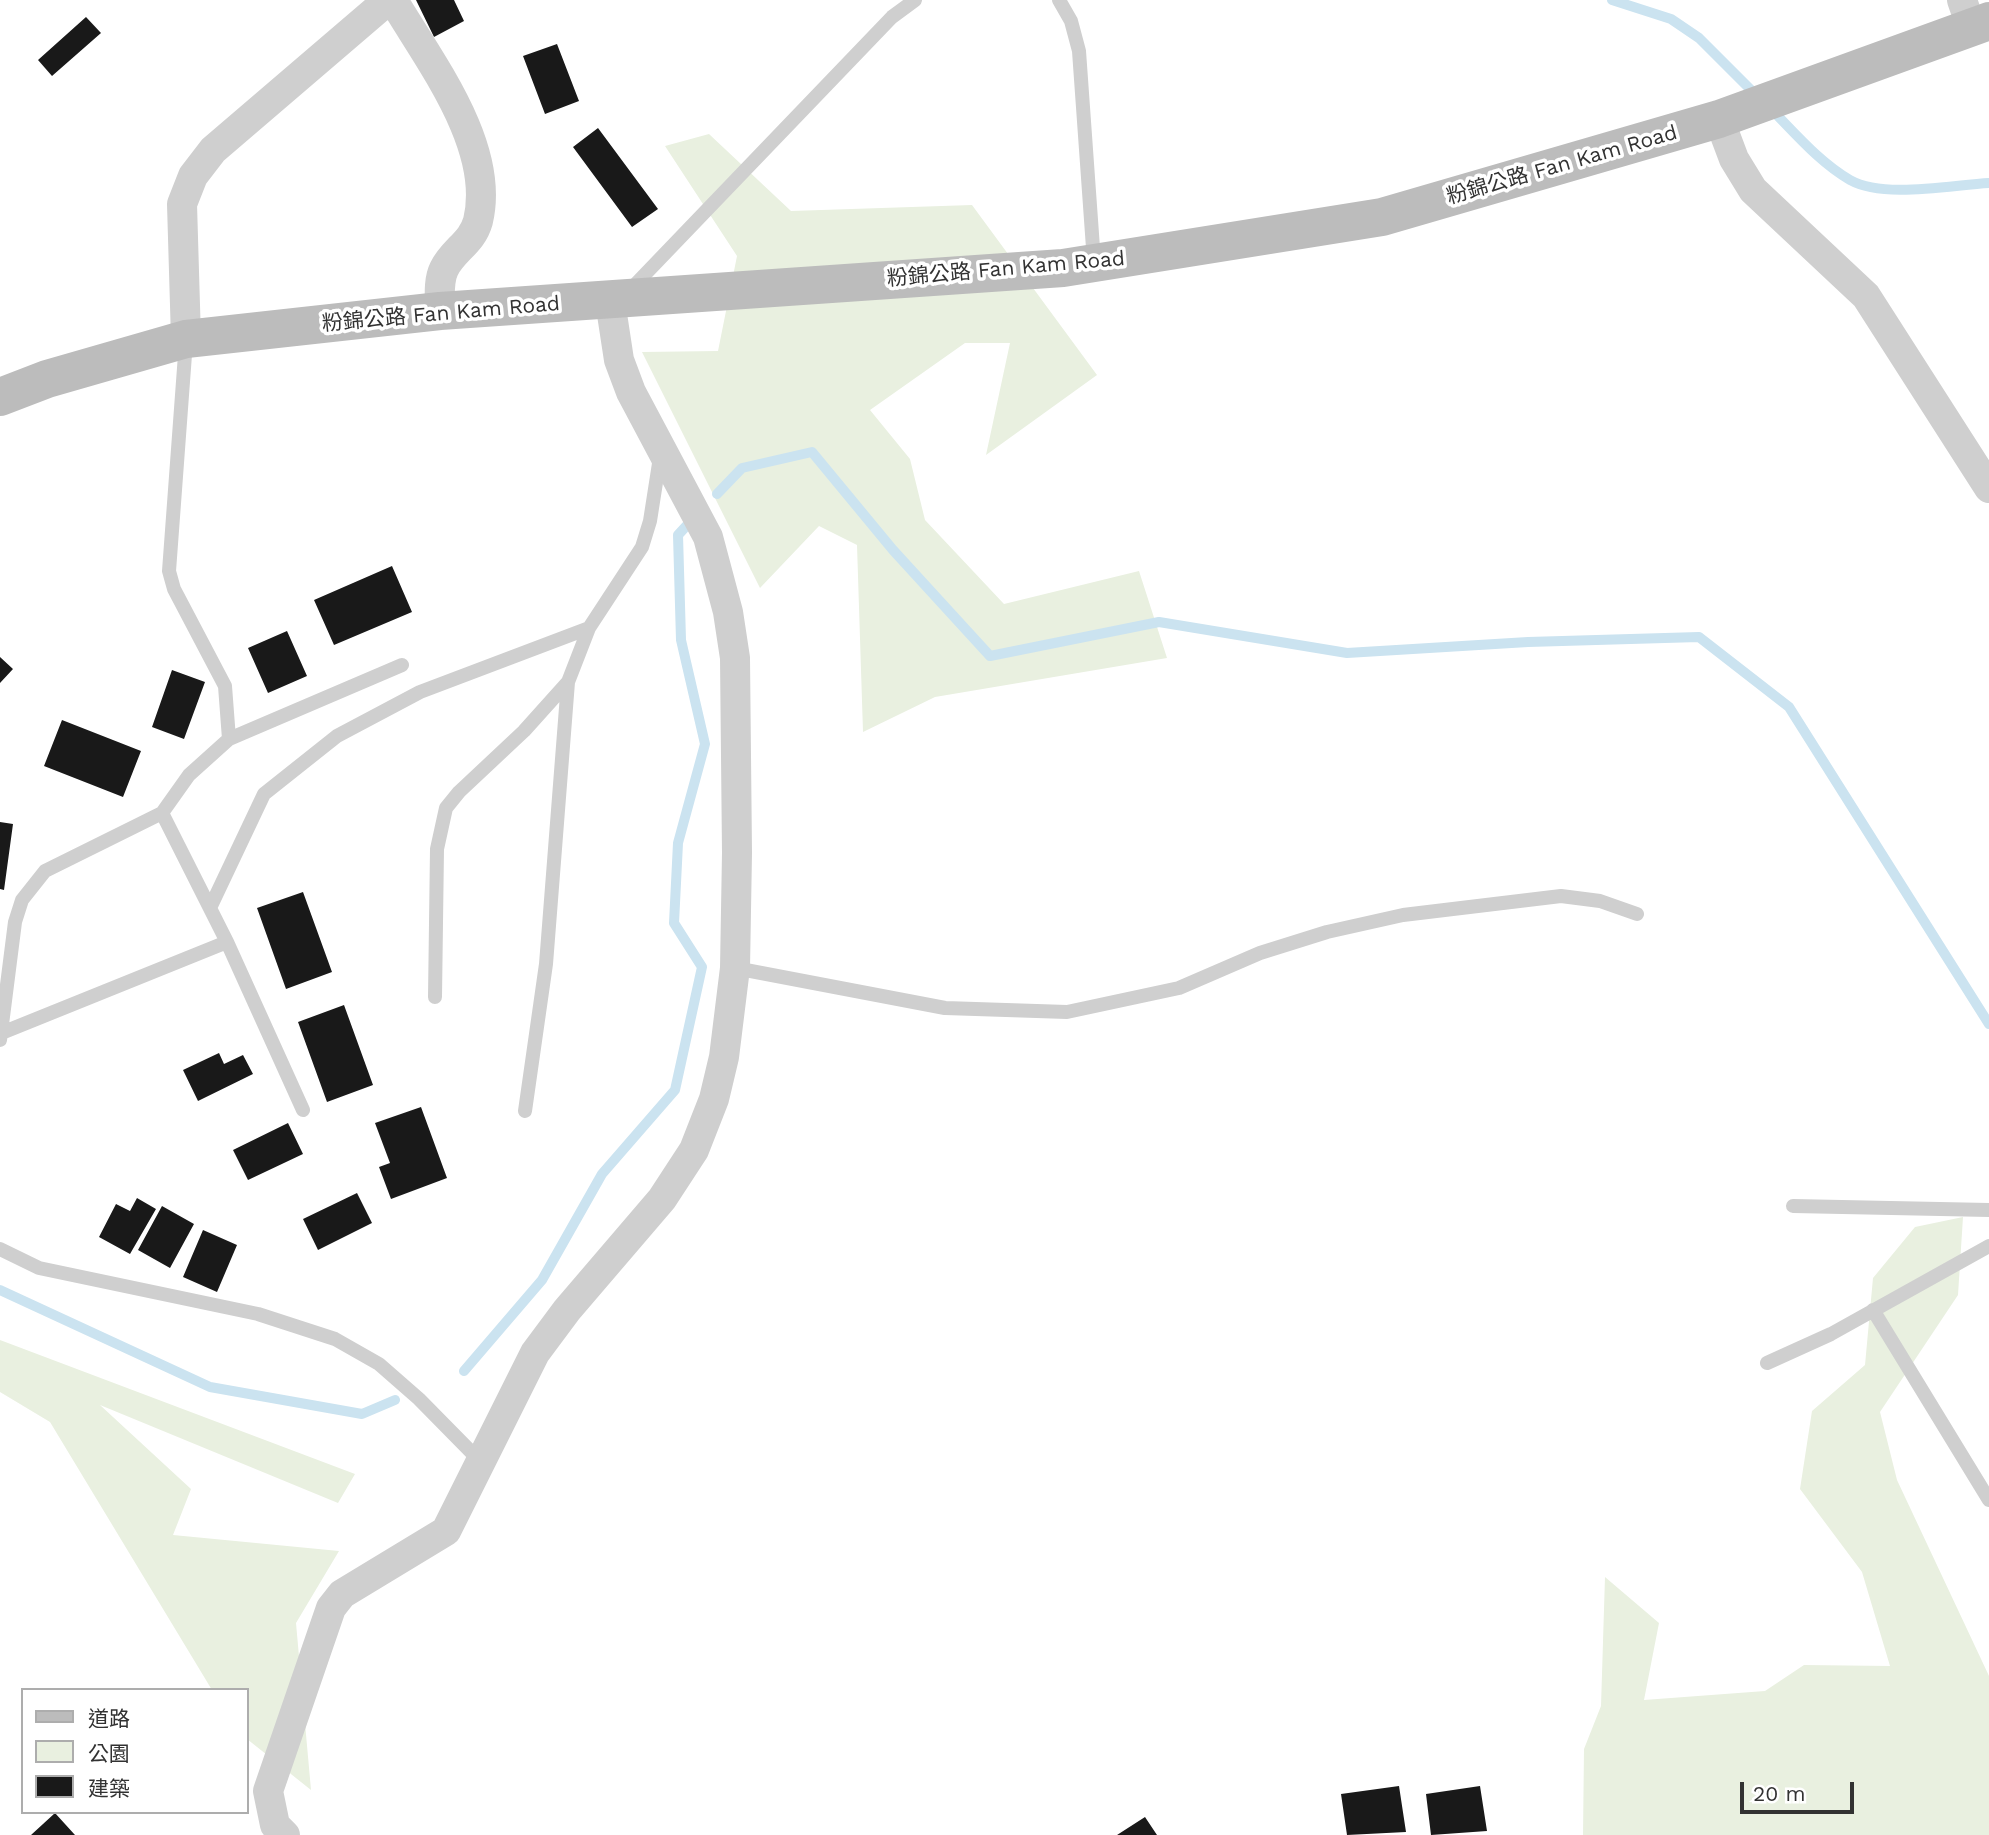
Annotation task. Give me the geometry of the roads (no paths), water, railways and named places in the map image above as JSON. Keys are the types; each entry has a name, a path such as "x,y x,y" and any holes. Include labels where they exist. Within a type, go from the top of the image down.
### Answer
{"main road":[{"name":"粉錦公路 Fan Kam Road","path":"0,397 47,379 186,339 440,311 1094,263 1382,217 1719,118 1974,15"}],"street":[{"path":"186,339 181,204 193,176 213,150 391,0 465,126 479,171 478,220 464,248 443,271 440,311"},
{"path":"1719,118 1734,159 1753,190 1866,296 1989,488"},
{"path":"274,1832 268,1791 272,1772 331,1608 342,1594 446,1531 535,1353 567,1310 662,1199 694,1150 714,1099 724,1057 734,968 737,853 735,658 728,612 708,537 631,392 618,360 615,300"}],"lane":[{"path":"615,300 892,17 915,0"},
{"path":"1059,0 1071,21 1079,51 1094,263"},
{"path":"186,339 169,570 174,589 225,685 229,739"},
{"path":"525,1111 546,964 568,682 589,628 642,547 650,521 662,449"},
{"path":"210,908 264,794 337,736 421,692 589,628"},
{"path":"228,942 2,1036 15,922 30,887 45,871 162,813 189,775 229,739 402,665"},
{"path":"435,997 437,849 446,808 524,731 568,682"},
{"path":"162,813 228,942 303,1110"},
{"path":"734,968 945,1008 1067,1012 1179,988 1260,953 1327,932 1404,915 1561,896 1600,901 1637,914"},
{"path":"1793,1206 1989,1210"},
{"path":"1767,1363 1873,1310 1989,1246"},
{"path":"0,1249 39,1268 258,1314 335,1339 379,1364 419,1399 481,1462"},
{"path":"1873,1310 1989,1500"}],"waterway":[{"path":"1612,0 1671,19 1699,38 1758,97"},
{"path":"1770,108 1828,165 1864,186 1899,190 1989,183"},
{"path":"717,494 742,468 812,452 893,550 990,656 1159,622 1347,653 1528,642 1699,637 1789,707 1989,1024"},
{"path":"464,1371 542,1280 602,1174 675,1090 702,967 674,923 678,843 705,744 681,640 678,535 690,522"},
{"path":"0,1290 210,1387 362,1414 395,1400"}]}
